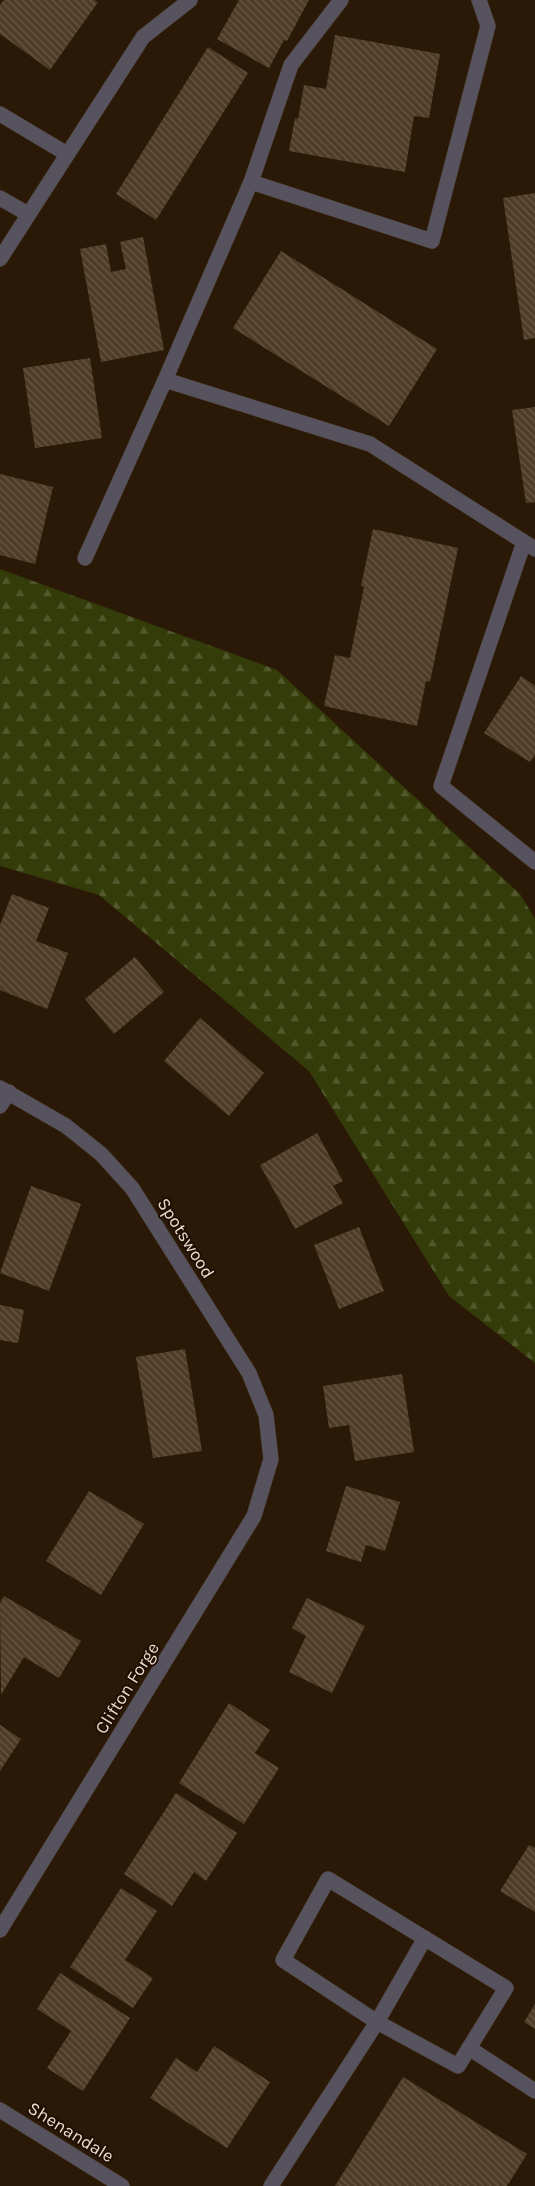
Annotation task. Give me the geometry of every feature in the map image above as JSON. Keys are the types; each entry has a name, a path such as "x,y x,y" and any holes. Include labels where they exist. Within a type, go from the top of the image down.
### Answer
{"street":[{"path":"0,259 143,37 190,0"},
{"path":"85,558 251,182 291,65 341,0"},
{"path":"251,182 432,241 488,26 479,0"},
{"path":"0,114 67,154"},
{"path":"0,198 28,214"},
{"path":"165,380 370,444 529,545 441,786 535,862"},
{"path":"0,1106 4,1090"},
{"name":"Spotswood","path":"4,1090 66,1126 101,1154 132,1188 249,1373 266,1415 271,1459"},
{"name":"Clifton Forge","path":"0,1930 254,1516 271,1459"},
{"path":"328,1879 506,1988 458,2066 377,2022 283,1960 328,1879"},
{"path":"270,2186 377,2022 425,1938"},
{"path":"470,2048 535,2091"},
{"name":"Shenandale","path":"0,2110 122,2186"}],"green space":[{"path":"0,569 277,670 520,894 535,919 535,1363 449,1296 309,1071 99,895 0,866"}],"building":[{"path":"4,0 94,0 98,2 50,70 0,34 0,5"},
{"path":"239,0 309,0 287,41 284,40 269,68 217,39"},
{"path":"335,35 440,54 429,118 414,116 405,172 289,151 295,118 298,119 304,85 326,89"},
{"path":"208,47 248,73 156,220 116,194"},
{"path":"535,193 535,338 524,340 503,198"},
{"path":"143,237 164,350 101,362 80,249 106,244 111,272 126,269 120,242"},
{"path":"281,251 437,349 389,426 233,328"},
{"path":"90,358 102,438 35,448 23,368"},
{"path":"535,407 535,502 526,503 512,410"},
{"path":"0,474 53,487 35,564 0,555"},
{"path":"373,529 458,548 430,682 426,681 417,726 324,706 335,655 350,658 364,587 361,586"},
{"path":"521,676 535,686 535,755 530,762 484,733"},
{"path":"12,894 49,908 36,941 68,953 47,1009 0,990 0,925"},
{"path":"135,957 164,992 114,1034 85,999"},
{"path":"200,1018 264,1073 229,1116 164,1061"},
{"path":"317,1133 343,1181 333,1186 343,1203 295,1229 260,1165"},
{"path":"31,1186 81,1204 49,1291 0,1273"},
{"path":"359,1227 384,1291 339,1309 314,1245"},
{"path":"0,1305 24,1310 18,1343 0,1340"},
{"path":"185,1349 202,1451 153,1458 136,1357"},
{"path":"402,1374 414,1452 355,1461 349,1425 329,1428 323,1386"},
{"path":"346,1486 400,1502 385,1551 366,1545 361,1562 326,1551"},
{"path":"89,1491 144,1524 101,1595 46,1561"},
{"path":"4,1596 81,1641 59,1678 24,1657 1,1695 0,1603"},
{"path":"307,1598 365,1626 332,1693 289,1672 306,1636 292,1628"},
{"path":"229,1703 270,1730 255,1753 279,1768 244,1824 179,1783"},
{"path":"0,1725 21,1739 0,1771"},
{"path":"176,1793 237,1833 206,1881 194,1872 172,1906 124,1874"},
{"path":"529,1845 535,1848 535,1912 500,1891"},
{"path":"121,1888 157,1911 125,1960 153,1978 133,2008 70,1967"},
{"path":"60,1973 130,2018 83,2091 47,2068 71,2031 37,2009"},
{"path":"535,2004 535,2029 524,2022"},
{"path":"214,2046 270,2082 227,2148 150,2098 176,2058 197,2072"},
{"path":"403,2077 527,2154 507,2186 335,2186"}]}
